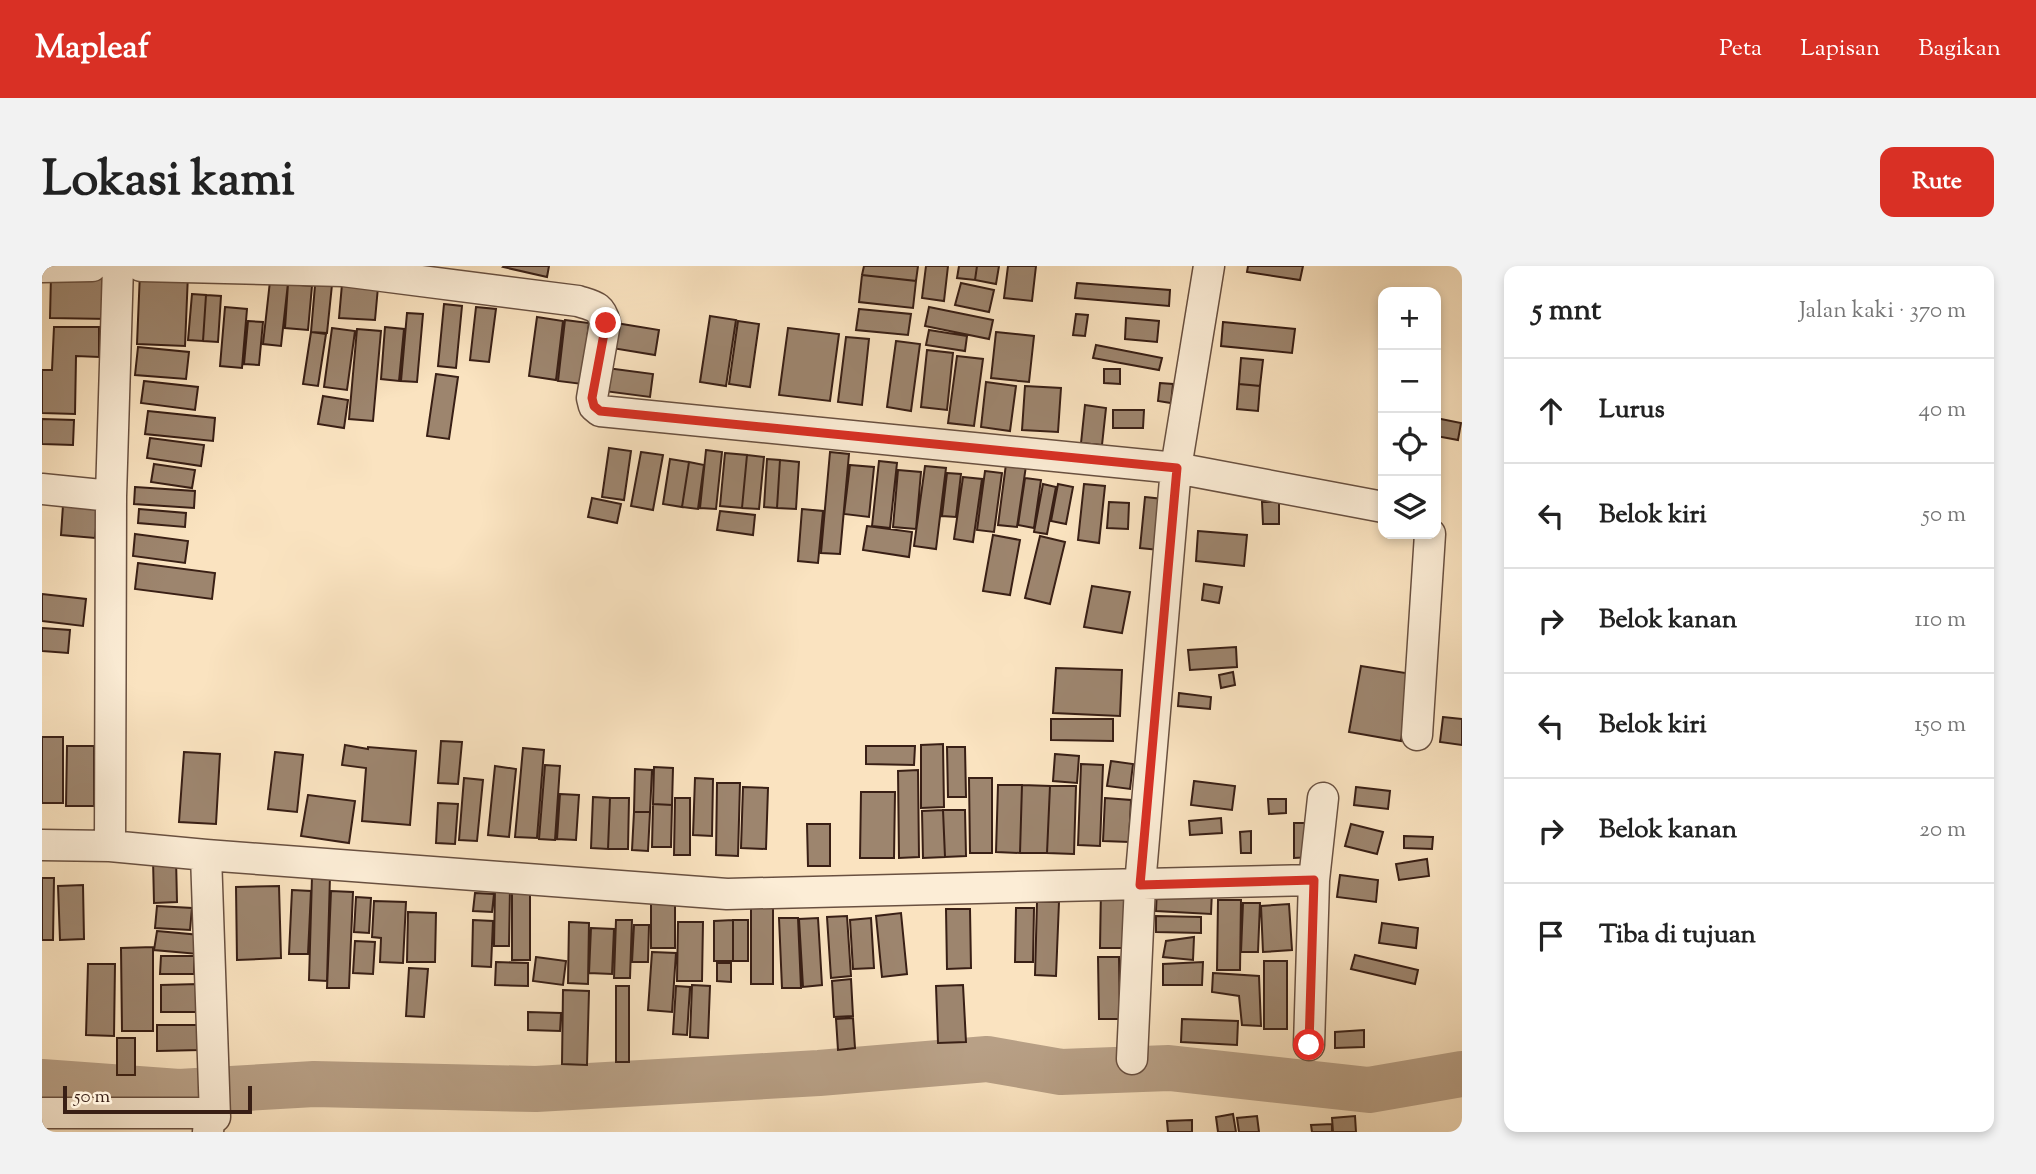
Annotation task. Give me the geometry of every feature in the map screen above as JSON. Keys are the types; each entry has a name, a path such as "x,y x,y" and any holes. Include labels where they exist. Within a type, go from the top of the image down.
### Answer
{"street":[{"path":"42,267 92,266"},
{"path":"110,846 111,496 118,266"},
{"path":"141,266 343,271 578,301 595,306 603,312 606,323 592,398 594,406 600,411 1177,468 1378,506"},
{"path":"1132,1059 1140,885 1177,468 1209,266"},
{"path":"42,489 111,496"},
{"path":"1417,735 1430,539"},
{"path":"1309,1045 1314,880 1323,798"},
{"path":"42,845 110,846 694,893 749,894 1314,880"},
{"path":"42,1113 212,1112 206,855"}],"building":[{"path":"504,266 549,266 547,277"},
{"path":"864,266 918,266 916,281 862,275"},
{"path":"926,266 948,266 944,301 922,298"},
{"path":"959,266 977,266 975,280 957,278"},
{"path":"977,266 999,266 996,284 975,280"},
{"path":"1008,266 1036,266 1032,301 1004,298"},
{"path":"1248,266 1303,266 1300,280 1247,272"},
{"path":"140,272 188,274 185,346 137,344"},
{"path":"271,272 289,274 281,346 263,344"},
{"path":"316,274 333,275 327,333 311,332"},
{"path":"51,275 108,276 108,319 50,318"},
{"path":"862,275 916,281 913,308 859,302"},
{"path":"961,283 994,290 989,312 955,305"},
{"path":"1077,283 1170,290 1169,306 1075,298"},
{"path":"288,284 312,286 308,330 285,328"},
{"path":"342,284 378,287 375,320 339,318"},
{"path":"192,294 206,295 203,341 188,340"},
{"path":"206,295 221,296 218,342 203,341"},
{"path":"444,304 462,306 456,368 438,366"},
{"path":"225,307 247,309 242,368 220,366"},
{"path":"476,307 496,309 489,362 470,360"},
{"path":"929,307 993,320 989,339 925,326"},
{"path":"859,309 911,314 908,335 856,330"},
{"path":"407,313 423,314 417,382 401,381"},
{"path":"1076,314 1088,315 1085,336 1073,335"},
{"path":"710,316 736,320 726,386 700,382"},
{"path":"537,317 563,321 556,380 529,376"},
{"path":"1126,318 1159,321 1157,342 1125,339"},
{"path":"565,320 589,323 582,384 558,381"},
{"path":"248,321 263,322 259,365 244,364"},
{"path":"738,321 759,324 750,387 729,384"},
{"path":"1223,322 1295,329 1292,353 1221,346"},
{"path":"616,323 659,330 655,355 612,348"},
{"path":"54,327 99,327 99,357 76,356 75,414 42,413 42,370 52,370"},
{"path":"385,327 404,329 399,381 381,379"},
{"path":"332,328 355,331 347,390 324,387"},
{"path":"788,328 839,334 830,401 779,395"},
{"path":"357,329 381,331 373,421 349,419"},
{"path":"929,330 967,336 965,351 926,345"},
{"path":"311,332 326,334 318,386 303,384"},
{"path":"996,332 1034,336 1029,382 991,378"},
{"path":"846,337 869,339 862,405 838,402"},
{"path":"896,341 920,344 911,411 887,407"},
{"path":"1096,345 1162,358 1159,370 1093,358"},
{"path":"138,347 189,352 186,379 135,375"},
{"path":"927,350 953,353 947,410 921,407"},
{"path":"957,356 983,359 974,426 948,423"},
{"path":"1241,358 1263,360 1260,386 1239,384"},
{"path":"607,368 653,374 650,397 604,391"},
{"path":"1104,369 1120,369 1120,384 1104,383"},
{"path":"436,374 458,377 449,439 427,436"},
{"path":"144,381 198,387 195,410 141,403"},
{"path":"986,382 1016,386 1010,431 981,427"},
{"path":"1160,383 1173,384 1171,403 1158,401"},
{"path":"1239,384 1260,386 1258,411 1237,409"},
{"path":"1025,386 1061,388 1058,432 1022,430"},
{"path":"323,396 348,400 344,428 318,424"},
{"path":"1085,405 1106,408 1102,445 1081,443"},
{"path":"1113,410 1144,410 1143,428 1113,428"},
{"path":"148,411 215,418 213,441 145,434"},
{"path":"42,419 74,420 73,445 42,444"},
{"path":"1441,419 1461,423 1458,440 1441,437"},
{"path":"150,438 204,445 201,466 147,458"},
{"path":"609,448 631,451 624,500 602,497"},
{"path":"706,450 722,452 716,509 700,508"},
{"path":"641,452 663,455 653,510 631,506"},
{"path":"830,452 849,454 840,554 821,553"},
{"path":"725,453 747,455 742,508 720,506"},
{"path":"747,455 764,457 759,509 742,508"},
{"path":"670,459 689,462 682,507 663,504"},
{"path":"767,459 780,460 777,508 764,507"},
{"path":"780,460 799,462 796,509 777,508"},
{"path":"879,461 897,463 890,528 872,526"},
{"path":"689,462 704,465 698,509 682,507"},
{"path":"154,464 195,470 192,488 151,482"},
{"path":"1006,464 1026,466 1017,527 998,525"},
{"path":"850,465 874,467 869,517 844,514"},
{"path":"925,466 946,468 936,549 914,546"},
{"path":"898,470 921,472 916,529 893,527"},
{"path":"985,471 1002,473 994,532 977,530"},
{"path":"947,473 961,474 956,517 942,516"},
{"path":"963,477 982,479 973,542 954,539"},
{"path":"1025,478 1041,480 1034,528 1018,525"},
{"path":"1043,484 1056,487 1047,534 1034,532"},
{"path":"1058,484 1073,487 1066,524 1051,521"},
{"path":"1084,484 1105,486 1099,543 1078,540"},
{"path":"135,487 195,491 194,508 134,504"},
{"path":"1145,497 1163,499 1159,550 1140,548"},
{"path":"592,498 621,504 617,523 588,517"},
{"path":"1109,502 1129,503 1128,529 1107,528"},
{"path":"1262,502 1279,502 1279,524 1263,524"},
{"path":"63,505 98,508 95,538 61,535"},
{"path":"139,509 186,513 185,527 138,523"},
{"path":"802,509 823,511 818,563 798,561"},
{"path":"720,511 755,515 753,535 717,530"},
{"path":"867,526 912,532 909,557 863,550"},
{"path":"1198,531 1247,535 1244,566 1196,561"},
{"path":"135,534 188,541 185,563 133,556"},
{"path":"993,535 1020,540 1010,595 983,591"},
{"path":"1040,536 1065,542 1050,604 1025,598"},
{"path":"138,563 215,573 212,599 135,589"},
{"path":"1204,584 1222,587 1219,603 1202,600"},
{"path":"1092,586 1130,592 1122,633 1084,627"},
{"path":"42,594 86,599 83,626 42,621"},
{"path":"42,628 70,630 68,653 42,651"},
{"path":"1236,647 1237,667 1190,670 1188,650"},
{"path":"1361,666 1412,674 1401,741 1349,732"},
{"path":"1056,668 1122,670 1120,716 1053,713"},
{"path":"1233,672 1235,685 1221,688 1219,675"},
{"path":"1179,693 1211,697 1210,709 1178,706"},
{"path":"1443,717 1462,719 1462,745 1440,742"},
{"path":"1051,719 1113,719 1113,741 1051,740"},
{"path":"42,737 63,737 63,803 42,803"},
{"path":"441,741 462,742 458,784 438,783"},
{"path":"943,744 944,807 921,808 921,745"},
{"path":"345,745 416,751 410,825 362,821 366,768 342,765"},
{"path":"67,746 94,746 94,806 66,806"},
{"path":"866,746 915,746 914,765 866,764"},
{"path":"947,747 965,747 966,797 948,797"},
{"path":"523,748 544,750 537,838 515,837"},
{"path":"184,752 220,754 216,824 179,822"},
{"path":"275,752 303,755 297,812 268,809"},
{"path":"1055,754 1079,756 1077,783 1053,781"},
{"path":"1111,761 1133,764 1130,789 1107,786"},
{"path":"1081,764 1103,765 1100,846 1078,845"},
{"path":"545,765 560,766 555,840 539,839"},
{"path":"495,766 516,769 509,837 488,835"},
{"path":"654,767 673,768 672,805 653,804"},
{"path":"635,769 652,770 650,812 634,812"},
{"path":"918,770 919,857 899,858 898,771"},
{"path":"464,778 483,780 477,841 459,840"},
{"path":"695,778 713,779 712,836 693,835"},
{"path":"969,778 992,778 992,853 970,853"},
{"path":"1194,781 1235,786 1232,810 1191,805"},
{"path":"717,783 740,783 738,856 716,855"},
{"path":"998,785 1022,785 1020,853 996,852"},
{"path":"1022,785 1050,786 1047,853 1020,853"},
{"path":"1050,786 1076,786 1074,854 1047,853"},
{"path":"743,787 768,788 766,849 741,848"},
{"path":"1356,787 1390,791 1388,809 1354,805"},
{"path":"861,792 895,792 894,858 860,858"},
{"path":"560,794 579,795 576,840 557,839"},
{"path":"308,795 355,801 349,843 301,836"},
{"path":"593,797 610,798 608,849 591,848"},
{"path":"610,798 629,798 628,849 608,849"},
{"path":"675,798 690,798 690,855 674,855"},
{"path":"1105,798 1131,800 1129,842 1103,841"},
{"path":"1268,799 1286,799 1286,813 1269,814"},
{"path":"438,803 458,804 455,844 436,843"},
{"path":"653,804 672,805 671,847 652,847"},
{"path":"943,810 965,810 966,856 945,857"},
{"path":"943,810 945,857 923,858 922,811"},
{"path":"634,812 650,812 648,851 632,850"},
{"path":"1221,818 1222,833 1190,835 1189,821"},
{"path":"1294,823 1311,823 1312,857 1294,858"},
{"path":"807,824 830,824 830,866 808,866"},
{"path":"1351,824 1383,832 1377,854 1345,846"},
{"path":"1251,831 1251,853 1241,853 1240,832"},
{"path":"1404,836 1433,837 1432,849 1404,848"},
{"path":"176,858 177,902 154,903 153,859"},
{"path":"1427,859 1429,876 1399,880 1396,864"},
{"path":"1340,875 1378,880 1376,902 1337,897"},
{"path":"312,876 330,876 327,981 309,980"},
{"path":"42,878 54,878 53,940 42,940"},
{"path":"83,885 84,939 60,940 58,886"},
{"path":"279,886 281,958 237,960 236,887"},
{"path":"512,886 530,886 530,960 512,960"},
{"path":"495,888 510,888 509,946 494,946"},
{"path":"1101,888 1125,889 1123,948 1100,948"},
{"path":"1157,888 1212,891 1211,914 1156,911"},
{"path":"292,890 311,891 308,954 289,954"},
{"path":"331,891 353,892 349,988 327,988"},
{"path":"475,893 494,894 492,912 473,911"},
{"path":"356,897 371,898 369,933 354,932"},
{"path":"651,897 675,897 675,948 651,948"},
{"path":"1218,900 1241,900 1240,970 1217,970"},
{"path":"374,901 406,902 403,963 380,962 381,938 372,937"},
{"path":"1037,902 1059,902 1056,976 1035,975"},
{"path":"1243,903 1260,903 1258,952 1241,952"},
{"path":"751,904 773,904 773,984 751,984"},
{"path":"1289,904 1292,950 1263,952 1261,906"},
{"path":"157,906 192,908 190,930 155,928"},
{"path":"1016,908 1034,908 1033,962 1015,962"},
{"path":"946,909 970,909 971,968 947,969"},
{"path":"408,912 436,913 435,962 407,962"},
{"path":"901,913 907,974 882,977 876,916"},
{"path":"847,916 851,976 831,978 827,917"},
{"path":"1156,916 1201,917 1201,933 1156,932"},
{"path":"779,918 798,918 801,988 782,988"},
{"path":"818,918 822,985 803,987 799,919"},
{"path":"871,918 874,968 853,969 850,920"},
{"path":"473,920 493,921 491,967 472,966"},
{"path":"616,920 632,920 630,978 614,978"},
{"path":"733,920 733,961 714,961 714,921"},
{"path":"733,920 748,920 748,961 733,961"},
{"path":"569,922 589,923 588,984 568,983"},
{"path":"678,922 703,922 702,981 677,981"},
{"path":"1382,923 1418,928 1416,948 1379,943"},
{"path":"634,925 649,925 648,962 632,962"},
{"path":"591,928 614,929 612,974 589,973"},
{"path":"157,931 200,935 198,954 154,950"},
{"path":"1194,937 1193,960 1163,957 1166,941"},
{"path":"355,941 375,942 373,974 353,973"},
{"path":"153,947 153,1031 122,1031 121,948"},
{"path":"652,952 676,953 672,1012 648,1010"},
{"path":"1355,955 1418,970 1415,984 1351,969"},
{"path":"161,956 194,956 194,974 160,974"},
{"path":"536,957 566,961 563,985 533,981"},
{"path":"1098,957 1119,957 1120,1019 1099,1019"},
{"path":"1264,961 1287,961 1287,1029 1264,1029"},
{"path":"496,962 528,963 528,986 495,985"},
{"path":"1203,962 1202,985 1163,985 1163,964"},
{"path":"717,963 731,963 731,982 717,981"},
{"path":"88,964 115,964 114,1036 86,1035"},
{"path":"409,968 428,969 424,1017 406,1016"},
{"path":"1213,973 1259,976 1261,1026 1242,1025 1239,996 1212,992"},
{"path":"851,979 853,1016 834,1017 832,981"},
{"path":"198,984 198,1012 161,1012 161,985"},
{"path":"692,985 710,986 708,1038 690,1037"},
{"path":"963,985 966,1042 938,1043 936,986"},
{"path":"616,986 629,986 629,1062 616,1062"},
{"path":"676,986 690,987 687,1035 673,1034"},
{"path":"563,990 589,991 587,1065 562,1064"},
{"path":"528,1012 561,1013 560,1031 528,1030"},
{"path":"853,1018 855,1048 838,1050 836,1019"},
{"path":"1182,1019 1238,1021 1237,1045 1181,1042"},
{"path":"157,1025 200,1025 200,1050 157,1051"},
{"path":"1364,1030 1364,1047 1335,1048 1335,1032"},
{"path":"117,1038 135,1038 135,1075 117,1075"},
{"path":"1233,1114 1236,1132 1218,1132 1216,1117"},
{"path":"1257,1116 1259,1132 1239,1132 1237,1118"},
{"path":"1355,1116 1356,1132 1333,1132 1332,1118"},
{"path":"1192,1120 1192,1132 1168,1132 1167,1121"},
{"path":"1332,1124 1332,1132 1312,1132 1311,1125"}],"waterway":[{"path":"42,1082 179,1092 314,1084 536,1089 819,1073 987,1059 1061,1072 1169,1068 1369,1090 1462,1074"}],"route":[{"path":"606,323 592,398 594,406 600,411 1177,468 1140,885 1314,880 1309,1045"}]}
